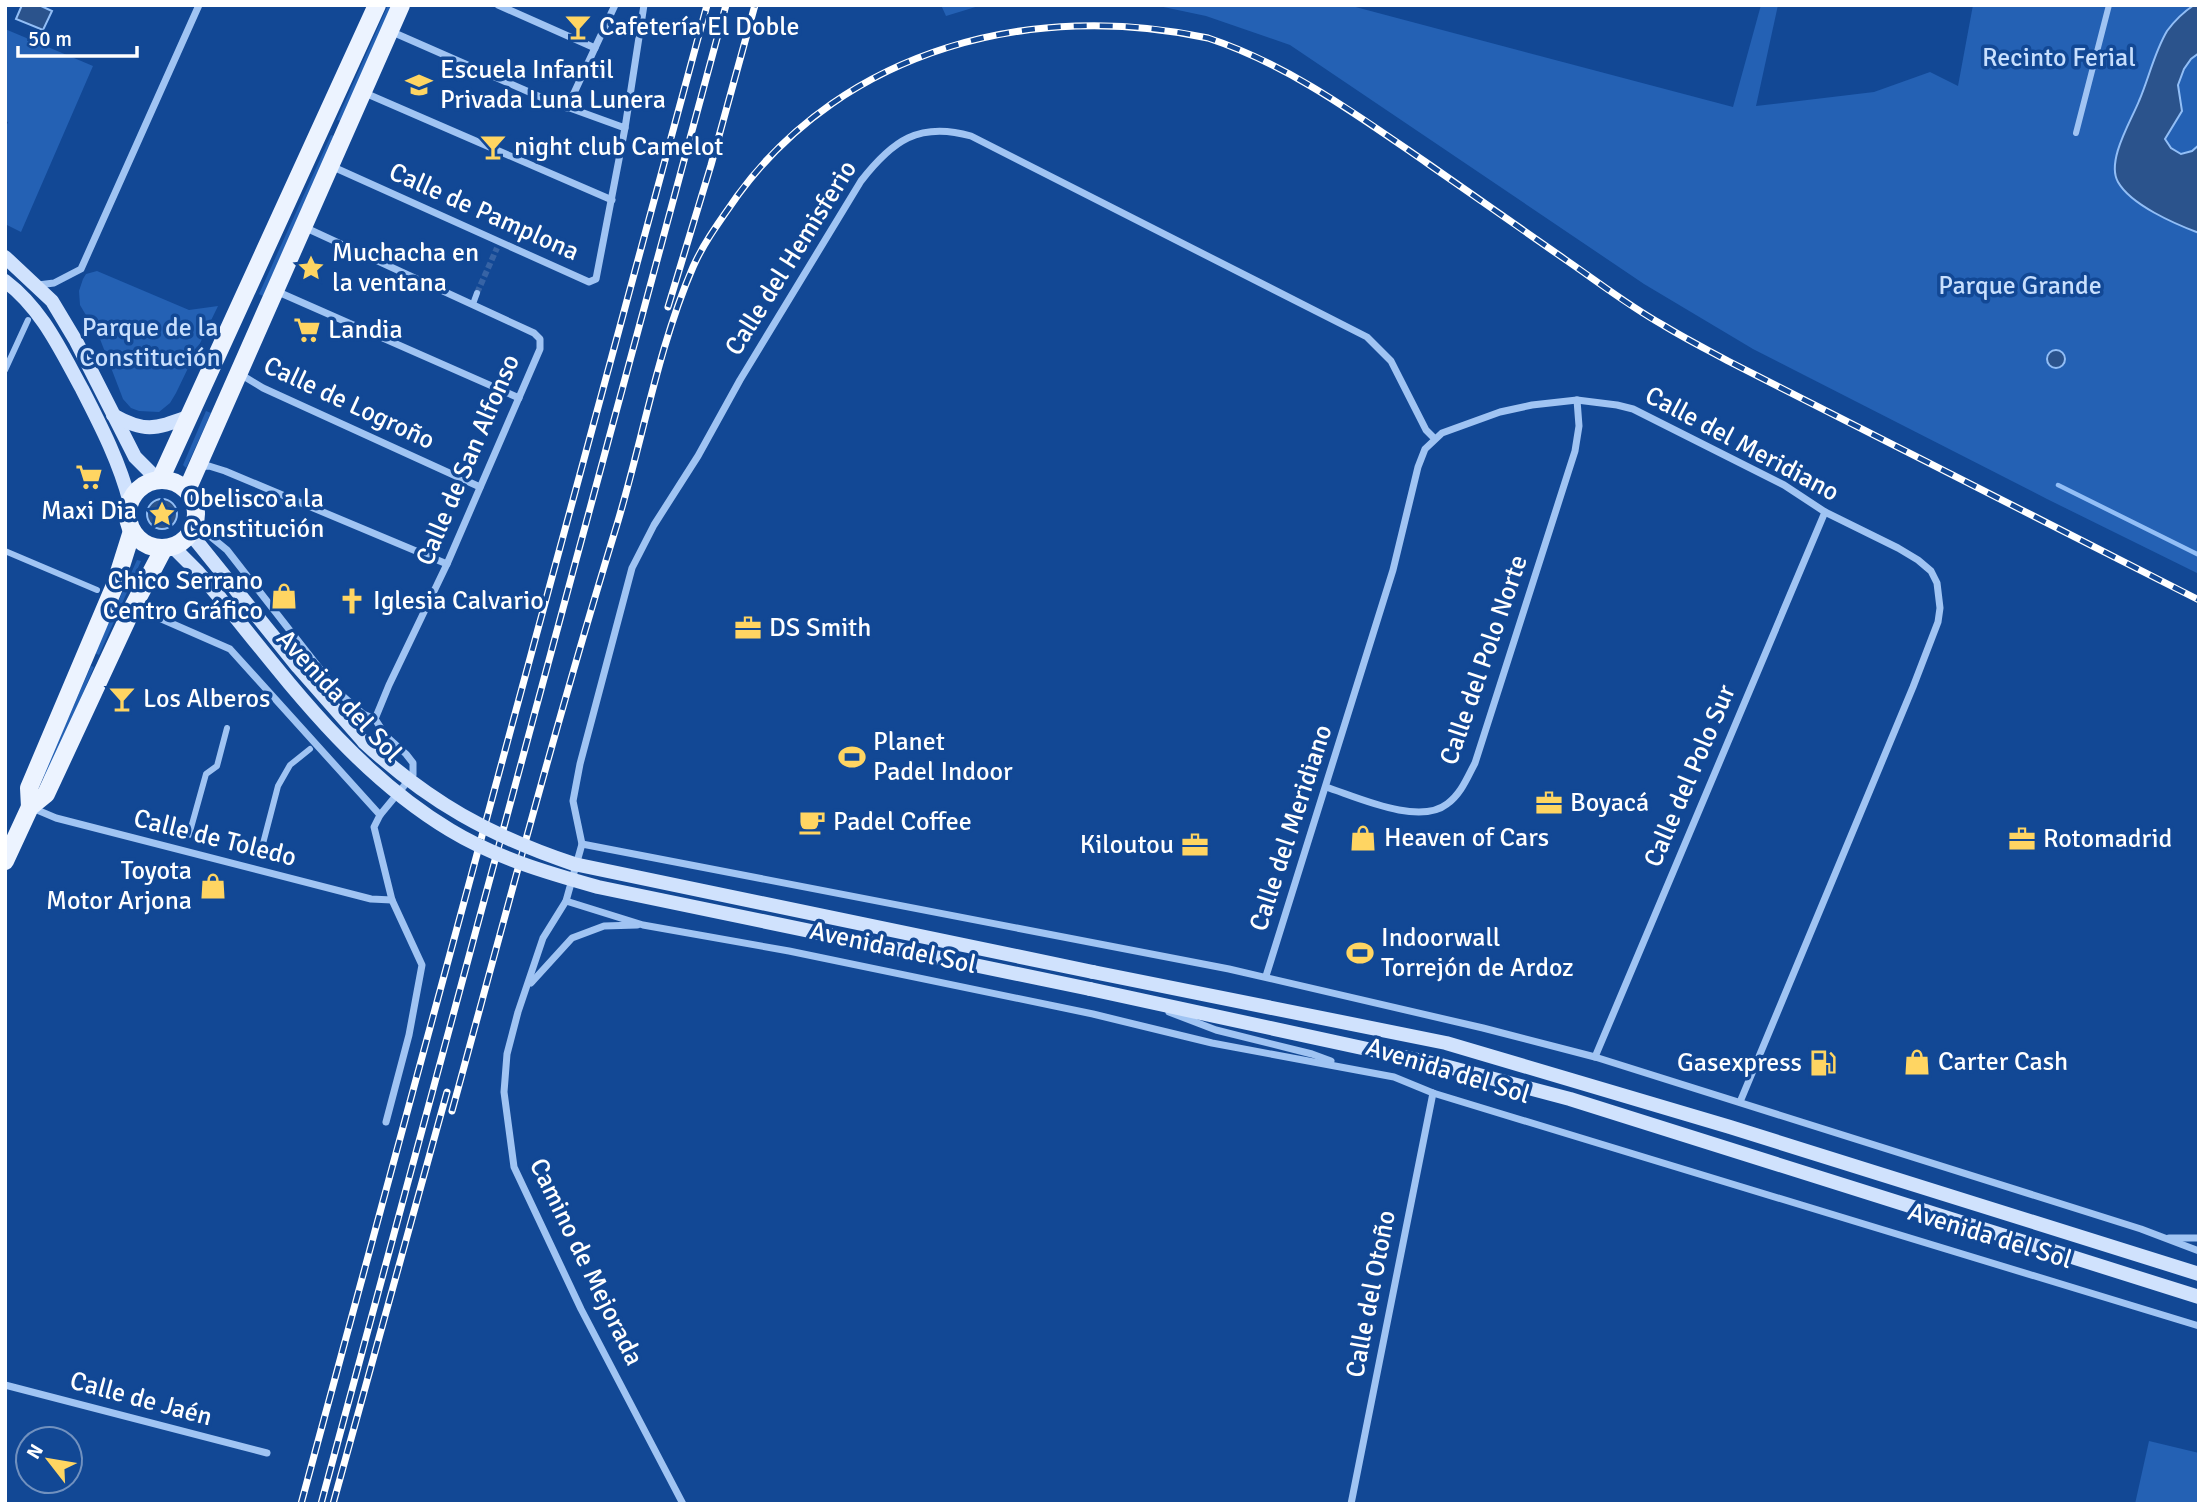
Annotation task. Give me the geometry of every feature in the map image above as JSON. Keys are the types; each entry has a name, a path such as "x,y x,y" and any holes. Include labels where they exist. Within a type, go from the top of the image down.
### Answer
{"main road":[{"path":"130,503 141,487 159,480 377,5"},
{"path":"187,490 401,5"},
{"path":"5,257 38,285 52,301 76,341 135,457 159,480 178,484 187,490 196,510 192,528 182,541 168,547 150,546 132,531 128,519 130,503 122,474 59,345 39,313 23,295 5,281"},
{"path":"112,414 145,429 159,428 188,417"},
{"name":"Avenida del Sol","path":"192,528 233,587 364,742 392,768 459,816 533,850 602,871 1446,1043 1730,1127 2199,1274"},
{"path":"30,807 29,788 115,585 132,531"},
{"path":"5,861 30,807 46,794 133,607 168,547"},
{"name":"Avenida del Sol","path":"168,547 198,572 321,722 353,755 412,805 451,831 485,849 528,866 598,887 1441,1065 1570,1099 2199,1297"}],"street":[{"path":"38,285 54,283 80,269 199,5"},
{"path":"498,5 595,48"},
{"path":"567,108 615,5"},
{"name":"Calle de Pamplona","path":"330,166 498,245 589,282 596,279 645,5"},
{"path":"2076,132 2110,6"},
{"path":"390,31 567,108 625,128"},
{"path":"363,92 611,200"},
{"name":"Calle del Hemisferio","path":"582,844 573,801 580,764 632,568 654,525 698,456 801,277 862,181 880,157 897,142 917,134 937,131 971,136 1367,337 1391,361 1426,430 1434,438"},
{"path":"304,226 473,304 477,293"},
{"path":"275,291 519,398"},
{"name":"Calle de San Alfonso","path":"375,719 388,685 447,564 540,349 540,339 534,333 473,304"},
{"path":"5,370 28,320"},
{"name":"Calle de Logroño","path":"239,374 263,388 480,487"},
{"name":"Calle del Meridiano","path":"1266,976 1393,570 1418,467 1425,449 1434,438 1453,428 1500,412 1532,405 1577,400 1633,409 1784,485 1825,512 1918,560 1931,571 1937,583 1940,608 1938,622 1740,1102"},
{"name":"Calle del Polo Norte","path":"1326,787 1413,813 1429,812 1447,805 1462,789 1475,763 1575,452 1580,426 1577,400"},
{"path":"197,467 209,466 225,471 447,564"},
{"name":"Calle del Polo Sur","path":"1595,1057 1825,512"},
{"path":"192,528 227,550 338,692 363,714 375,719 386,736 413,763 413,775 380,815 374,827 391,900 422,965 409,1035 386,1122"},
{"path":"5,551 97,590"},
{"path":"133,607 230,649 380,815"},
{"path":"190,835 206,774 217,766 227,728"},
{"path":"260,855 278,786 290,765 310,749"},
{"name":"Calle de Toledo","path":"30,807 56,818 129,838 371,899 391,900"},
{"path":"566,901 582,844"},
{"name":"Avenida del Sol","path":"582,844 1266,976 1595,1057 2199,1251"},
{"name":"Avenida del Sol","path":"566,901 643,925 789,951 1093,1014 1212,1043 1286,1058 1342,1065 1395,1077 1433,1093 2199,1325"},
{"name":"Camino de Mejorada","path":"566,901 542,938 507,1054 504,1092 514,1167 581,1309 683,1504"},
{"name":"Camino de Mejorada","path":"528,986 572,938 604,926 643,925"},
{"path":"1139,1000 1216,1030 1312,1054 1342,1065"},
{"name":"Calle del Otoño","path":"1351,1504 1433,1093"},
{"path":"2165,1238 2199,1238"},
{"name":"Calle de Jaén","path":"5,1385 267,1453"}],"green space":[{"path":"388,5 392,5 341,121 337,120"},
{"path":"941,5 982,5 946,16"},
{"name":"Parque Grande","path":"1154,5 1348,5 1733,107 1761,5 1778,5 1756,106 1874,92 1930,72 1958,86 1973,5 2199,5 2199,574 1753,349 1644,284 1290,45 1206,16"},
{"path":"5,29 93,66 21,232 5,224 5,129 8,122 5,121"},
{"path":"331,135 334,136 263,296 259,294"},
{"name":"Parque de la Constitución","path":"97,271 189,310 218,306 176,393 170,403 159,412 139,411 131,408 123,399 100,339 80,305 79,291 83,279 86,274"},
{"path":"206,411 211,413 186,468 183,465"},
{"path":"137,560 141,561 99,655 95,653"},
{"path":"91,666 94,667 47,778 43,776"},
{"path":"2149,1441 2199,1453 2199,1504 2135,1504"}],"shaded area":[{"path":"22,5 39,5 52,11 43,30 16,19"},
{"path":"2194,5 2199,5 2199,53 2184,69 2178,85 2182,111 2165,139 2171,148 2181,154 2192,151 2199,145 2199,233 2143,206 2124,190 2115,173 2117,152 2162,39 2176,20"},
{"path":"2056,350 2062,353 2065,359 2062,365 2056,368 2050,365 2047,359 2050,353"},
{"path":"162,499 173,503 177,514 173,525 162,529 151,525 147,514 151,503"}],"waterway":[{"path":"2058,485 2199,555"}],"tunnel":[{"path":"477,293 497,248"}],"railway":[{"path":"301,1504 707,5"},
{"path":"321,1504 726,5"},
{"path":"668,307 755,5"},
{"path":"452,1111 551,748 625,498 669,331 693,267 708,239 738,195 782,145 832,104 888,71 948,48 1011,32 1076,26 1142,28 1208,38 1238,49 1267,62 1348,109 1650,318 1728,361 2199,600"},
{"path":"333,1504 447,1092"}],"place":[{"name":"Cafetería El Doble","path":"578,27"},
{"name":"Escuela Infantil Privada Luna Lunera","path":"419,85"},
{"name":"night club Camelot","path":"493,147"},
{"name":"Muchacha en la ventana","path":"311,268"},
{"name":"Landia","path":"307,330"},
{"name":"Maxi Dia","path":"89,477"},
{"name":"Obelisco a la Constitución","path":"162,514"},
{"name":"Chico Serrano Centro Gráfico","path":"284,596"},
{"name":"Iglesia Calvario","path":"352,601"},
{"name":"DS Smith","path":"748,628"},
{"name":"Los Alberos","path":"122,699"},
{"name":"Planet Padel Indoor","path":"852,757"},
{"name":"Boyacá","path":"1549,803"},
{"name":"Padel Coffee","path":"812,822"},
{"name":"Heaven of Cars","path":"1363,838"},
{"name":"Rotomadrid","path":"2022,839"},
{"name":"Kiloutou","path":"1195,845"},
{"name":"Toyota Motor Arjona","path":"213,886"},
{"name":"Indoorwall Torrejón de Ardoz","path":"1360,953"},
{"name":"Carter Cash","path":"1917,1062"},
{"name":"Gasexpress","path":"1823,1063"}],"park label":[{"name":"Recinto Ferial","path":"2059,58"}]}
